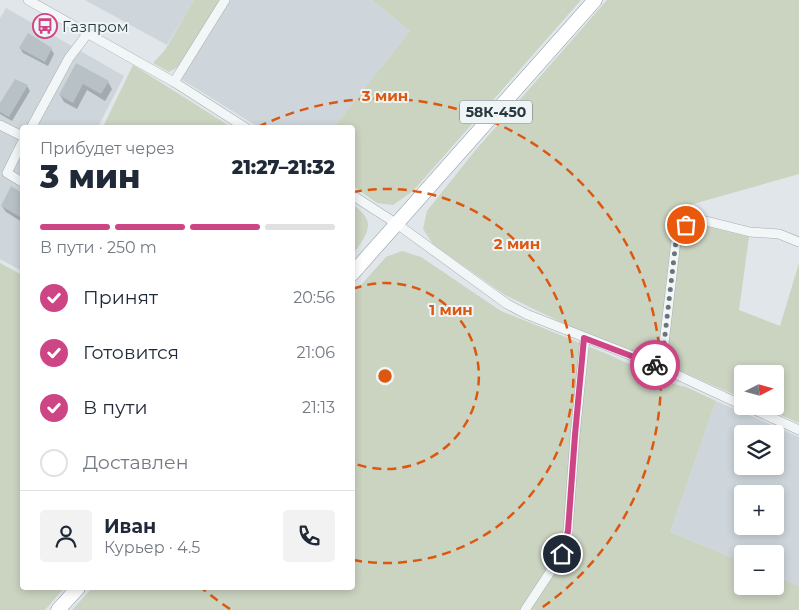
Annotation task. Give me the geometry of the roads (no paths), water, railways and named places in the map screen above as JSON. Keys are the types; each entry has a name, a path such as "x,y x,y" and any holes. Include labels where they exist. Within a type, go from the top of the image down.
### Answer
{"highway":[{"name":"58К-450","path":"355,271 595,0"},
{"path":"58,610 76,590"}],"street":[{"path":"28,0 174,82 241,125"},
{"path":"174,82 225,0"},
{"path":"33,125 68,58 88,33"},
{"path":"0,125 20,135"},
{"path":"20,148 7,173 20,181"},
{"path":"355,197 397,224 507,304 584,338 658,366 734,401"},
{"path":"658,366 663,352 677,232 694,218 750,232 779,234 799,242"},
{"path":"525,610 562,554 568,531 584,338"},
{"path":"766,415 799,430"}],"place":[{"name":"Газпром","path":"45,26"}]}
